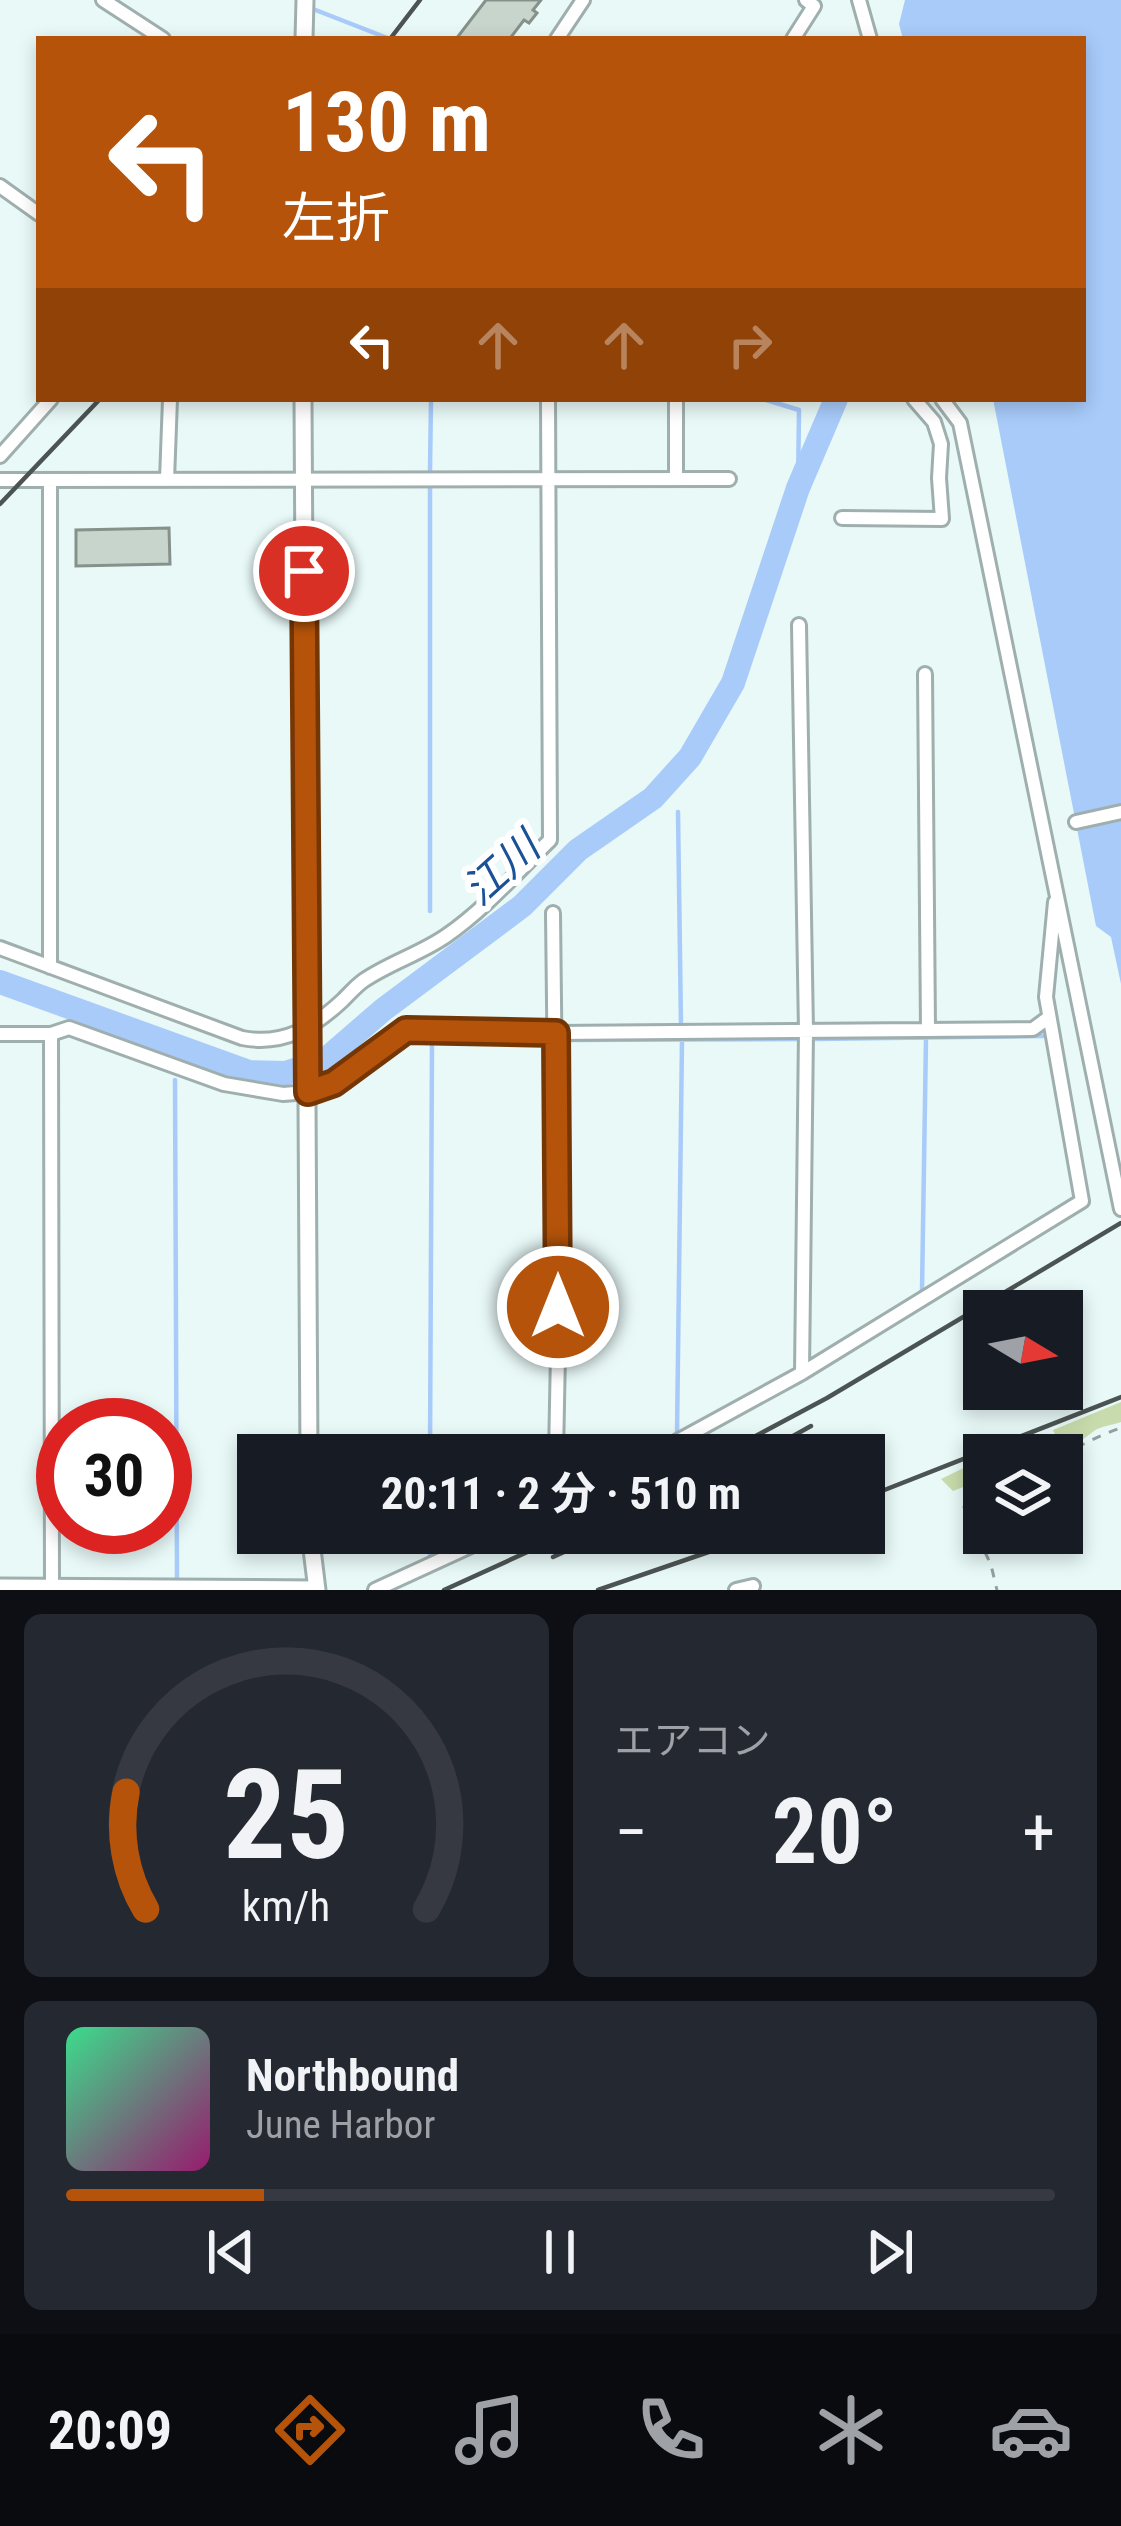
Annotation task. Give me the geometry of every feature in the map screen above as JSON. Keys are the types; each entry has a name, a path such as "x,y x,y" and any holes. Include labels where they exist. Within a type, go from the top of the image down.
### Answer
{"street":[{"path":"103,0 158,36"},
{"path":"304,36 305,0"},
{"path":"558,36 583,0"},
{"path":"796,36 814,6 806,0"},
{"path":"860,0 869,36"},
{"path":"0,186 36,212"},
{"path":"0,456 48,402"},
{"path":"167,480 170,402"},
{"path":"303,402 309,1434"},
{"path":"0,948 242,1038 279,1040 307,1032 362,981 453,932 550,840 548,402"},
{"path":"676,402 676,479"},
{"path":"842,518 942,519 941,444 934,422 917,402"},
{"path":"944,402 960,423 1121,1209"},
{"path":"0,481 729,479"},
{"path":"50,480 50,967"},
{"path":"799,626 806,1031 802,1373"},
{"path":"925,674 928,1030"},
{"path":"1076,822 1121,812"},
{"path":"690,1434 802,1373 1082,1201 1046,997 1056,888"},
{"path":"553,913 556,1434"},
{"path":"0,1034 51,1034 69,1028 224,1084 284,1094 334,1083 406,1030 1033,1029 1048,1018"},
{"path":"48,1588 51,1034"},
{"path":"11,1588 317,1590 313,1554"},
{"path":"375,1590 454,1554"},
{"path":"736,1590 753,1586"}],"path":[{"path":"1083,1446 1121,1428"},
{"path":"986,1554 997,1590"}],"green space":[{"path":"1121,1402 1121,1422 1083,1438 1083,1434 1055,1434 1053,1430"},
{"path":"963,1468 963,1487 953,1491 941,1479"}],"water":[{"path":"905,0 1121,0 1121,984 1111,937 1096,926 994,402 1086,402 1086,36 902,36 899,24"}],"building":[{"path":"486,0 541,0 529,23 524,20 512,36 458,36"},
{"path":"169,528 170,564 76,566 76,530"}],"waterway":[{"path":"313,9 382,36"},
{"path":"430,471 431,402"},
{"path":"773,402 799,410 798,488"},
{"name":"江川","path":"0,982 249,1072 286,1073 325,1060 384,1009 522,906 578,850 653,798 690,757 733,683 798,488 835,402"},
{"path":"430,485 430,911"},
{"path":"678,812 681,1026"},
{"path":"815,1039 1043,1036"},
{"path":"922,1291 926,1038"},
{"path":"677,1434 682,1039"},
{"path":"561,1040 798,1039"},
{"path":"430,1434 432,1041 550,1040"},
{"path":"175,1080 177,1578"},
{"path":"430,1554 430,1559"}],"railway":[{"path":"392,36 420,0"},
{"path":"0,504 97,402"},
{"path":"759,1434 1121,1223"},
{"path":"885,1490 1121,1397"},
{"path":"797,1434 811,1426"},
{"path":"444,1590 523,1554"},
{"path":"553,1557 560,1554"},
{"path":"598,1590 703,1554"}],"route":[{"path":"304,571 308,1092 334,1083 406,1030 556,1033 558,1307"}]}
